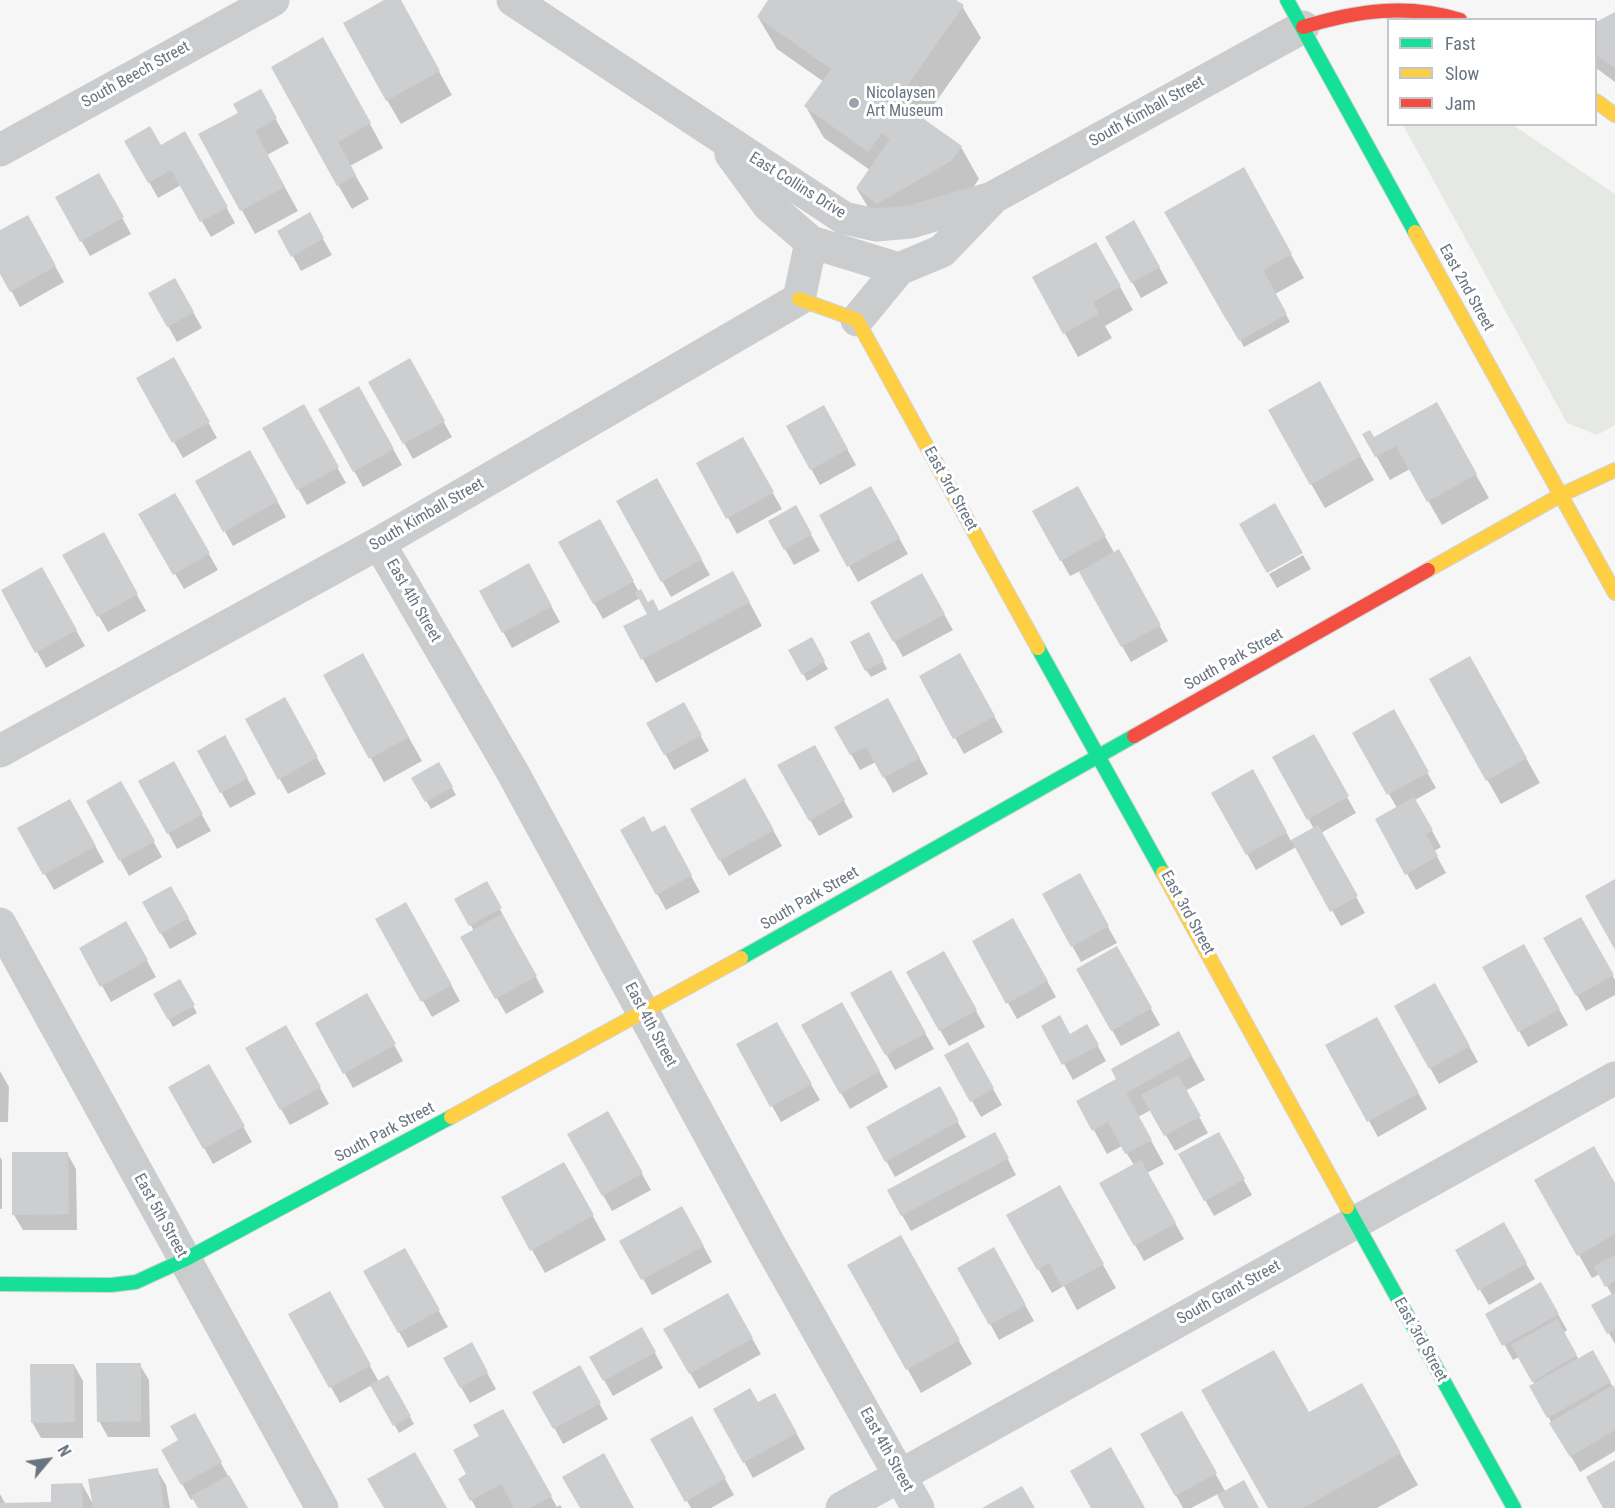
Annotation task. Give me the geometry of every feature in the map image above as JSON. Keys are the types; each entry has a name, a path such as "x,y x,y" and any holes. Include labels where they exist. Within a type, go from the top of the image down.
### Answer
{"street":[{"name":"South Beech Street","path":"0,150 273,0"},
{"name":"East Collins Drive","path":"513,0 844,218 876,225 911,222 992,198"},
{"path":"1295,13 1387,9 1448,10"},
{"name":"South Kimball Street","path":"992,198 1295,13"},
{"name":"East 2nd Street","path":"1295,13 1615,593"},
{"path":"1597,102 1615,115"},
{"name":"East Collins Drive","path":"720,138 769,206 811,242 899,269"},
{"path":"811,242 799,299 856,320 899,269 942,251 992,198"},
{"name":"South Kimball Street","path":"0,750 379,543 799,299"},
{"name":"East 3rd Street","path":"856,320 1099,755 1514,1508"},
{"name":"South Park Street","path":"0,1284 136,1282 184,1260 644,1013 1561,495 1615,470"},
{"name":"East 4th Street","path":"379,543 513,773 768,1242 918,1508"},
{"name":"East 5th Street","path":"0,924 322,1508"},
{"name":"South Grant Street","path":"842,1508 1615,1078"}],"shaded area":[{"path":"1404,126 1514,126 1615,194 1615,425 1597,435 1567,423"}],"building":[{"path":"384,0 401,0 440,71 386,101 343,23"},
{"name":"Nicolaysen Art Museum","path":"768,0 956,0 964,5 897,100 962,146 951,161 877,204 856,188 890,139 882,133 868,152 804,106 831,69 757,17"},
{"path":"1615,12 1615,68 1597,56 1597,21"},
{"path":"323,37 371,123 338,142 356,175 337,186 271,67"},
{"path":"261,89 277,118 255,131 285,187 240,211 198,134 238,113 233,104"},
{"path":"150,126 161,145 185,131 228,207 200,222 171,170 148,183 124,141"},
{"path":"1244,167 1292,254 1263,270 1287,314 1239,341 1164,212"},
{"path":"99,173 124,217 80,242 55,197"},
{"path":"310,212 324,238 291,257 277,231"},
{"path":"28,215 56,266 10,292 0,274 0,230"},
{"path":"1134,220 1160,267 1131,283 1105,237"},
{"path":"1096,242 1121,286 1093,302 1099,314 1063,334 1032,277"},
{"path":"175,278 194,312 167,327 148,293"},
{"path":"174,357 210,422 172,443 136,378"},
{"path":"410,358 445,421 403,444 368,382"},
{"path":"1320,381 1361,456 1310,485 1268,410"},
{"path":"359,386 394,449 353,472 318,409"},
{"path":"1437,402 1477,474 1427,502 1396,446 1375,457 1362,434 1370,430 1374,437"},
{"path":"304,404 339,467 297,490 262,428"},
{"path":"824,405 848,449 810,470 786,426"},
{"path":"743,437 774,492 726,519 696,463"},
{"path":"250,450 278,501 223,532 195,481"},
{"path":"657,478 702,559 661,582 616,501"},
{"path":"871,486 900,538 847,567 819,515"},
{"path":"1078,486 1106,536 1060,561 1032,511"},
{"path":"175,493 210,553 173,575 138,514"},
{"path":"1275,503 1303,553 1267,573 1239,524"},
{"path":"796,505 812,534 784,550 768,521"},
{"path":"600,519 634,581 593,604 558,542"},
{"path":"104,532 138,594 97,617 62,555"},
{"path":"1119,549 1161,625 1121,647 1079,572"},
{"path":"529,563 552,606 502,633 479,591"},
{"path":"42,567 77,630 35,653 1,590"},
{"path":"733,571 750,602 641,660 623,626 647,614 635,592 641,589 648,602 653,599 659,611"},
{"path":"922,573 945,614 893,642 870,602"},
{"path":"869,632 884,661 865,671 850,642"},
{"path":"812,637 825,661 802,675 788,650"},
{"path":"363,653 409,737 369,759 323,675"},
{"path":"960,653 995,716 953,739 919,676"},
{"path":"1470,656 1527,758 1486,781 1429,679"},
{"path":"285,697 318,757 278,780 245,719"},
{"path":"888,698 920,758 883,778 866,747 850,755 834,727"},
{"path":"684,702 702,735 664,755 646,723"},
{"path":"1394,709 1429,772 1387,795 1352,733"},
{"path":"1314,734 1349,796 1307,820 1272,757"},
{"path":"225,735 248,778 220,793 197,751"},
{"path":"815,745 845,800 809,821 777,765"},
{"path":"174,761 203,814 167,834 138,781"},
{"path":"439,762 453,787 425,802 411,778"},
{"path":"1253,769 1287,832 1246,855 1211,793"},
{"path":"745,778 774,830 719,861 690,809"},
{"path":"121,781 155,841 119,861 86,801"},
{"path":"1414,797 1433,830 1426,834 1438,856 1405,875 1375,819"},
{"path":"70,799 96,846 43,875 17,828"},
{"path":"644,816 652,832 665,825 692,875 656,895 620,830"},
{"path":"1318,825 1358,896 1330,912 1291,840"},
{"path":"1080,873 1109,926 1071,947 1042,894"},
{"path":"1615,879 1615,950 1585,896"},
{"path":"487,881 502,908 469,926 454,899"},
{"path":"171,886 189,918 160,934 142,902"},
{"path":"406,902 452,985 421,1002 375,919"},
{"path":"502,914 537,976 495,999 460,937"},
{"path":"1581,917 1614,975 1576,996 1543,938"},
{"path":"1013,918 1048,981 1006,1004 972,941"},
{"path":"126,921 148,960 100,987 79,948"},
{"path":"1524,944 1560,1009 1518,1032 1482,967"},
{"path":"1117,946 1152,1008 1111,1031 1076,969"},
{"path":"944,951 977,1010 939,1031 906,972"},
{"path":"891,970 926,1033 885,1055 850,993"},
{"path":"180,979 195,1005 168,1020 153,994"},
{"path":"1435,983 1470,1046 1429,1069 1394,1006"},
{"path":"367,993 396,1044 343,1074 315,1023"},
{"path":"842,1002 880,1071 840,1094 801,1025"},
{"path":"1060,1015 1070,1034 1087,1024 1099,1045 1062,1065 1041,1026"},
{"path":"1377,1017 1419,1093 1367,1122 1325,1045"},
{"path":"777,1022 812,1084 770,1107 736,1044"},
{"path":"286,1025 321,1087 280,1110 245,1048"},
{"path":"1179,1031 1192,1056 1126,1093 1152,1140 1125,1154 1108,1122 1092,1131 1076,1101 1116,1079 1111,1069"},
{"path":"968,1042 994,1088 970,1102 944,1055"},
{"path":"209,1064 245,1126 203,1149 168,1087"},
{"path":"1178,1075 1201,1116 1164,1136 1141,1095"},
{"path":"940,1086 959,1121 885,1162 866,1127"},
{"path":"608,1111 643,1173 602,1196 567,1134"},
{"path":"995,1132 1009,1158 901,1216 887,1190"},
{"path":"1219,1132 1245,1179 1204,1201 1178,1154"},
{"path":"1594,1146 1615,1183 1615,1234 1577,1256 1534,1180"},
{"path":"12,1152 68,1152 69,1214 12,1215"},
{"path":"1141,1160 1176,1223 1134,1246 1099,1183"},
{"path":"564,1162 594,1215 530,1251 501,1197"},
{"path":"1060,1185 1104,1264 1062,1287 1049,1263 1037,1270 1006,1215"},
{"path":"682,1206 704,1246 641,1280 619,1241"},
{"path":"1504,1222 1527,1263 1478,1291 1455,1250"},
{"path":"901,1235 960,1340 906,1370 847,1265"},
{"path":"994,1247 1026,1305 989,1325 957,1268"},
{"path":"405,1248 440,1310 398,1333 363,1271"},
{"path":"1615,1255 1615,1281 1605,1287 1594,1266"},
{"path":"1541,1282 1559,1314 1502,1346 1485,1314"},
{"path":"330,1291 371,1365 329,1388 288,1314"},
{"path":"1615,1292 1615,1330 1607,1334 1591,1305"},
{"path":"728,1293 753,1338 689,1374 663,1329"},
{"path":"1557,1319 1577,1355 1532,1382 1511,1345"},
{"path":"642,1327 656,1352 603,1381 589,1357"},
{"path":"472,1342 488,1372 460,1388 443,1358"},
{"path":"1274,1350 1309,1412 1362,1383 1401,1453 1303,1508 1268,1508 1201,1390"},
{"path":"1593,1350 1611,1382 1547,1418 1529,1386"},
{"path":"96,1363 141,1363 141,1421 97,1422"},
{"path":"30,1364 74,1364 75,1422 31,1423"},
{"path":"580,1365 601,1403 553,1429 532,1392"},
{"path":"388,1375 411,1416 393,1426 370,1385"},
{"path":"1613,1385 1615,1389 1615,1430 1570,1457 1549,1423"},
{"path":"750,1388 758,1402 775,1393 797,1433 743,1463 713,1409"},
{"path":"503,1409 552,1496 530,1508 514,1508 501,1484 470,1501 458,1479 466,1474 453,1450 479,1436 473,1425"},
{"path":"1182,1411 1217,1473 1175,1496 1140,1434"},
{"path":"195,1413 222,1462 181,1485 161,1450 178,1440 170,1426"},
{"path":"692,1416 726,1478 685,1502 650,1439"},
{"path":"1111,1447 1145,1508 1091,1508 1070,1471"},
{"path":"415,1452 447,1508 384,1508 367,1479"},
{"path":"604,1453 634,1508 580,1508 562,1477"},
{"path":"1615,1460 1615,1508 1603,1508 1586,1477"},
{"path":"158,1468 164,1508 93,1508 88,1479"},
{"path":"229,1475 248,1508 198,1508 191,1496"},
{"path":"1244,1480 1259,1508 1224,1508 1217,1495"},
{"path":"82,1483 83,1508 0,1508 0,1503 51,1502 51,1484"},
{"path":"1022,1486 1035,1508 982,1508"}],"traffic: fast":[{"path":"1287,0 1415,232"},
{"path":"1038,648 1163,873"},
{"path":"741,958 1134,736"},
{"path":"0,1284 111,1285 136,1282 184,1260 451,1117"},
{"path":"1347,1207 1514,1508"}],"traffic: slow":[{"path":"1597,102 1615,115"},
{"path":"1415,232 1615,593"},
{"path":"799,299 857,320 1038,648"},
{"path":"1428,570 1561,495 1615,470"},
{"path":"1163,873 1347,1207"},
{"path":"451,1117 741,958"}],"traffic: jam":[{"path":"1303,27 1342,17 1381,11 1420,12 1452,18"},
{"path":"1134,736 1428,570"}],"place":[{"name":"Nicolaysen Art Museum","path":"854,103"}]}
